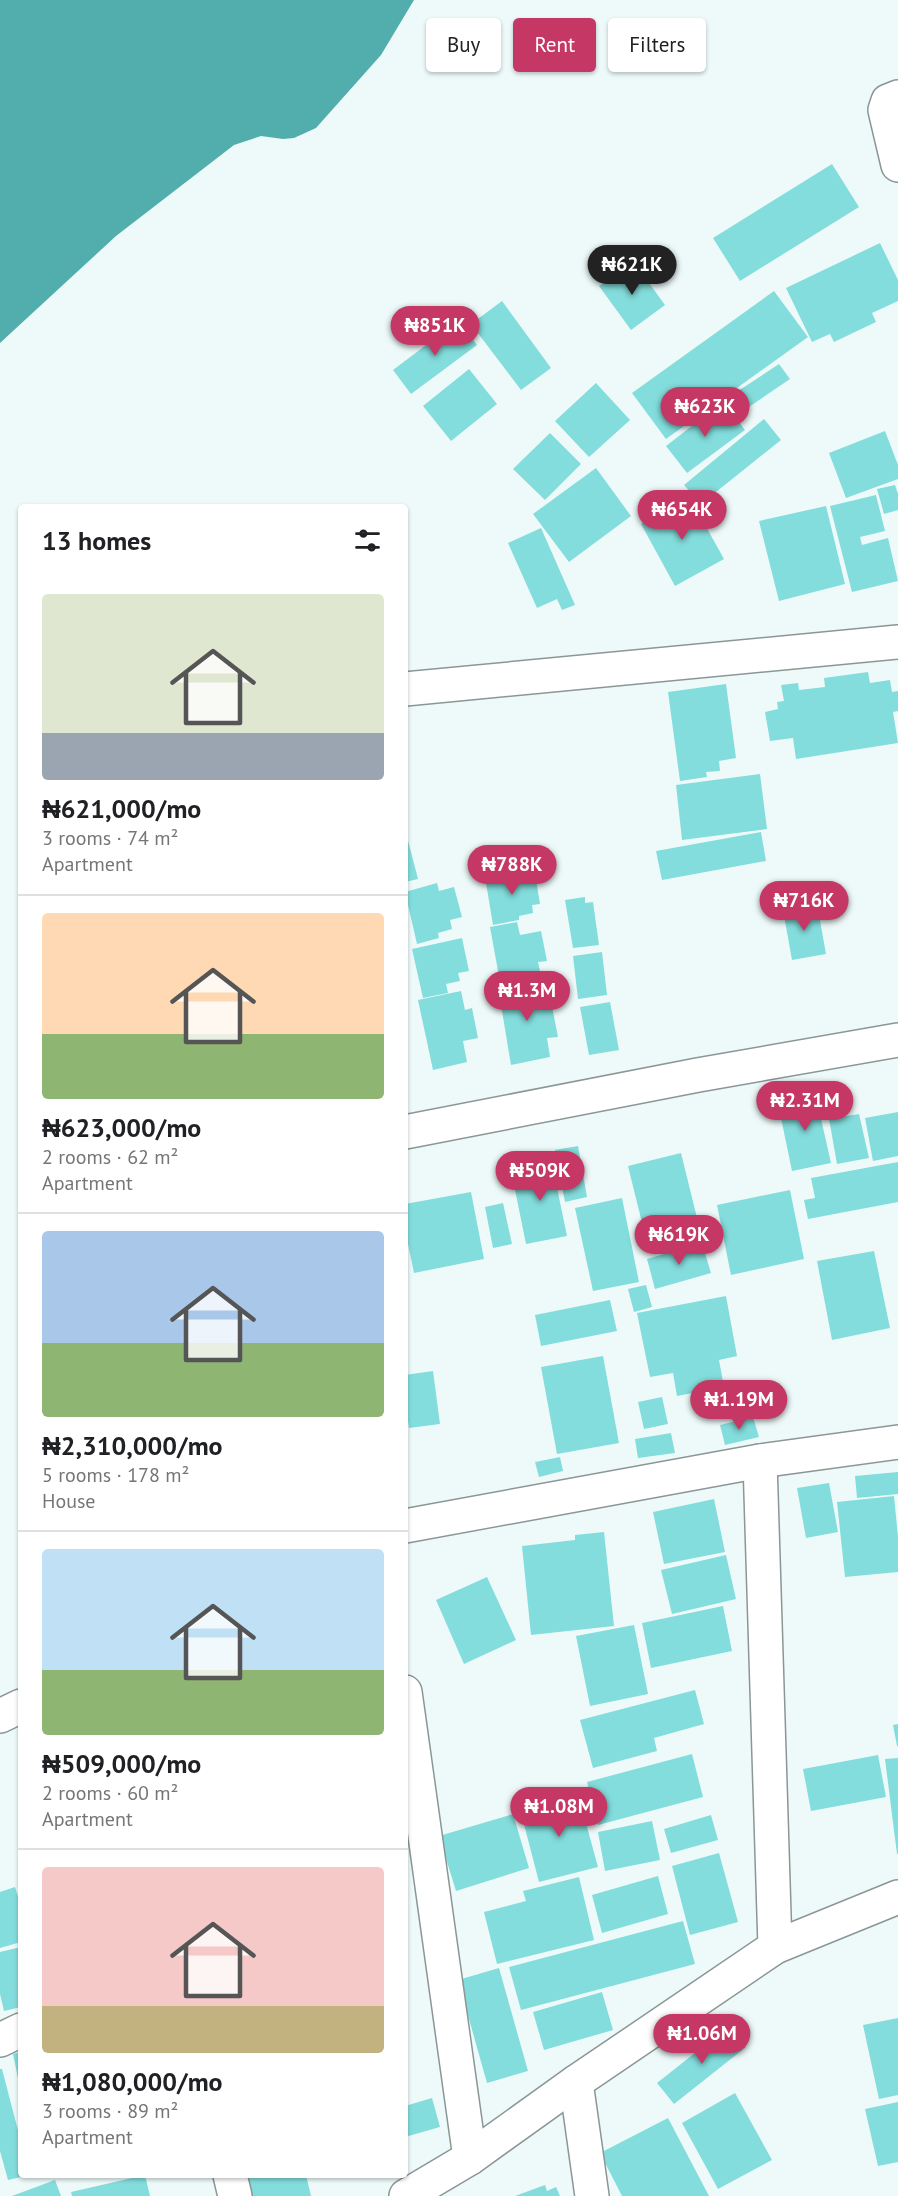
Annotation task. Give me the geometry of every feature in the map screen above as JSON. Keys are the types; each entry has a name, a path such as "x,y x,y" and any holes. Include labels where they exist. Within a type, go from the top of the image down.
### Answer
{"street":[{"path":"898,97 888,101 885,110 898,165"},
{"path":"408,689 898,642"},
{"path":"408,1131 698,1075 898,1040"},
{"path":"408,1525 760,1461 898,1442"},
{"path":"760,1461 775,1947"},
{"path":"0,1716 18,1707"},
{"path":"408,1714 470,2158"},
{"path":"406,2196 470,2158 576,2082 775,1947 898,1897"},
{"path":"0,2040 18,2031"},
{"path":"576,2082 592,2196"},
{"path":"231,2178 235,2196"}],"water":[{"path":"0,0 414,0 381,55 316,128 294,138 261,136 234,145 116,236 0,343"}],"building":[{"path":"832,164 859,207 740,281 713,238"},
{"path":"880,243 898,280 898,301 872,313 876,322 834,342 830,334 812,342 786,288"},
{"path":"633,261 665,305 631,330 599,286"},
{"path":"774,291 808,337 666,439 632,393"},
{"path":"502,301 551,368 521,390 471,324"},
{"path":"458,321 477,345 411,394 393,370"},
{"path":"779,364 790,379 743,411 732,395"},
{"path":"469,369 497,404 451,441 423,406"},
{"path":"596,383 630,420 589,457 555,421"},
{"path":"723,402 745,430 687,473 666,446"},
{"path":"764,419 781,440 701,504 684,485"},
{"path":"885,431 898,465 898,479 846,498 829,453"},
{"path":"550,433 581,464 545,500 513,469"},
{"path":"596,468 631,516 569,562 533,514"},
{"path":"895,485 898,494 898,510 884,514 877,489"},
{"path":"876,495 885,531 860,537 862,545 888,538 898,581 852,592 830,506"},
{"path":"689,496 724,559 675,586 641,524"},
{"path":"826,506 845,584 779,601 759,521"},
{"path":"541,528 575,605 562,610 557,599 537,608 508,543"},
{"path":"868,672 870,683 890,680 892,692 898,691 898,711 893,712 898,743 796,759 793,738 770,741 765,712 778,709 777,702 784,701 781,685 798,683 799,690 825,687 824,678"},
{"path":"726,684 736,758 719,761 720,771 706,772 707,777 680,781 668,692"},
{"path":"760,774 767,829 682,840 676,785"},
{"path":"761,832 766,861 662,880 656,851"},
{"path":"408,841 418,879 408,881"},
{"path":"512,872 513,877 535,873 540,904 532,905 533,913 519,916 519,920 493,925 485,877"},
{"path":"437,883 439,891 454,887 462,917 450,920 452,929 438,933 439,938 417,944 408,905 408,891"},
{"path":"585,897 585,903 593,902 599,945 573,948 565,900"},
{"path":"817,904 826,954 792,960 783,910"},
{"path":"517,922 520,935 541,931 547,961 538,962 540,971 525,973 526,977 500,982 490,927"},
{"path":"462,938 469,971 458,973 460,981 446,984 448,993 423,998 412,949"},
{"path":"602,952 607,995 578,999 573,956"},
{"path":"538,980 543,1002 551,1001 558,1037 547,1038 550,1057 511,1065 498,987"},
{"path":"461,991 465,1010 472,1008 478,1038 463,1041 467,1062 433,1070 418,1000"},
{"path":"610,1002 619,1050 589,1055 580,1007"},
{"path":"815,1092 831,1163 792,1171 781,1118 787,1117 783,1098"},
{"path":"898,1112 898,1156 873,1161 865,1118"},
{"path":"859,1114 869,1158 837,1164 829,1119"},
{"path":"578,1146 587,1197 565,1202 555,1150"},
{"path":"681,1153 700,1230 647,1243 628,1166"},
{"path":"550,1154 567,1236 526,1244 513,1180 532,1175 529,1158"},
{"path":"898,1162 898,1202 808,1219 804,1200 815,1198 811,1178"},
{"path":"790,1190 804,1259 731,1275 717,1205"},
{"path":"471,1192 484,1259 414,1273 408,1244 408,1203"},
{"path":"622,1198 639,1282 593,1291 575,1208"},
{"path":"503,1203 512,1244 493,1248 485,1207"},
{"path":"702,1243 711,1273 655,1289 647,1259"},
{"path":"874,1251 890,1328 832,1340 817,1261"},
{"path":"646,1285 652,1307 634,1312 628,1289"},
{"path":"726,1296 737,1356 719,1360 724,1387 677,1396 673,1373 650,1377 637,1313"},
{"path":"610,1300 617,1331 541,1346 535,1315"},
{"path":"603,1356 619,1443 557,1454 541,1367"},
{"path":"433,1371 440,1424 409,1428 408,1375"},
{"path":"662,1397 668,1424 644,1429 638,1402"},
{"path":"753,1417 759,1437 725,1445 720,1425"},
{"path":"671,1433 675,1453 638,1458 635,1439"},
{"path":"560,1457 563,1471 539,1477 535,1462"},
{"path":"898,1472 898,1494 857,1498 855,1476"},
{"path":"829,1483 838,1532 806,1538 797,1488"},
{"path":"894,1496 898,1537 898,1572 845,1577 837,1502"},
{"path":"714,1499 725,1552 664,1564 653,1512"},
{"path":"604,1532 614,1626 531,1635 522,1546 575,1540 575,1535"},
{"path":"726,1555 736,1599 672,1614 661,1570"},
{"path":"487,1577 516,1640 464,1664 436,1600"},
{"path":"723,1606 732,1651 651,1668 642,1623"},
{"path":"634,1625 648,1694 590,1706 576,1636"},
{"path":"695,1690 704,1724 654,1738 657,1751 593,1768 580,1720"},
{"path":"898,1724 898,1746 897,1746 893,1725"},
{"path":"692,1754 703,1797 598,1825 587,1782"},
{"path":"878,1755 886,1797 811,1811 803,1769"},
{"path":"898,1758 898,1854 897,1854 885,1759"},
{"path":"578,1794 598,1867 539,1882 520,1809"},
{"path":"513,1814 529,1868 456,1891 439,1836"},
{"path":"711,1815 718,1840 671,1853 664,1829"},
{"path":"652,1821 660,1860 605,1871 598,1832"},
{"path":"719,1853 738,1922 690,1935 672,1866"},
{"path":"658,1876 668,1914 602,1933 592,1895"},
{"path":"579,1877 594,1940 497,1964 484,1912 526,1901 523,1891"},
{"path":"15,1887 18,1896 18,1943 0,1948 0,1892"},
{"path":"683,1921 695,1964 521,2010 509,1967"},
{"path":"18,1948 18,2008 4,2011 0,1994 0,1952"},
{"path":"499,1968 528,2071 487,2083 458,1980"},
{"path":"602,1992 613,2030 544,2050 533,2012"},
{"path":"898,2018 898,2095 879,2099 863,2025"},
{"path":"729,2026 746,2047 674,2104 657,2083"},
{"path":"18,2053 18,2078 13,2054"},
{"path":"0,2069 2,2069 18,2130 18,2178 8,2180 0,2151"},
{"path":"735,2093 772,2160 718,2189 682,2123"},
{"path":"432,2098 440,2127 408,2136 408,2105"},
{"path":"898,2102 898,2162 878,2166 865,2109"},
{"path":"668,2118 709,2196 622,2196 600,2153"},
{"path":"132,2178 146,2178 150,2196 72,2196 71,2192"},
{"path":"244,2178 307,2178 311,2196 249,2196"},
{"path":"55,2180 61,2196 12,2196"},
{"path":"545,2185 547,2191 556,2187 560,2196 515,2196"}]}
